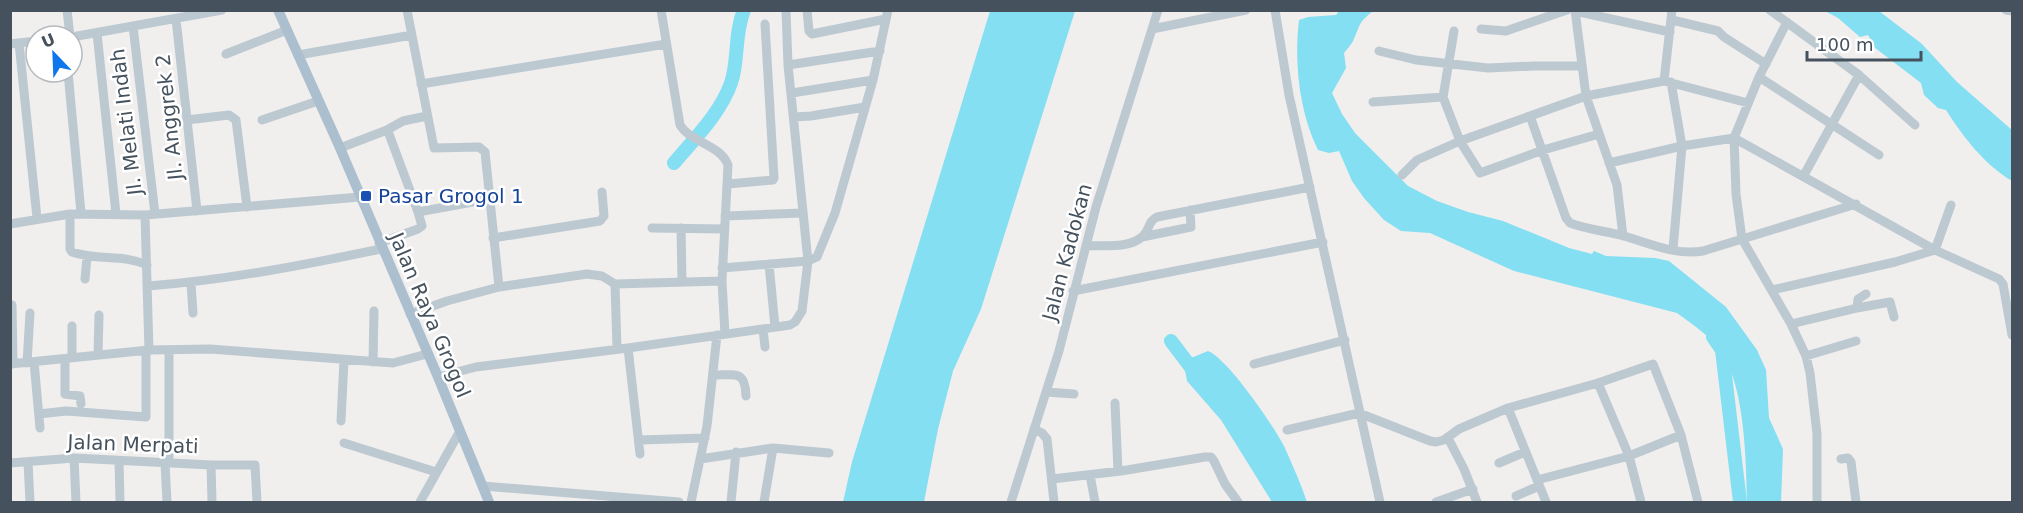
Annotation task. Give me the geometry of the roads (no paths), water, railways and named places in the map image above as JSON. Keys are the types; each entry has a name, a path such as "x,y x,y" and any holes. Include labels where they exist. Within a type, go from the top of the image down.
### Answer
{"main road":[{"name":"Jalan Raya Grogol","path":"278,10 340,148 489,502"}],"street":[{"path":"84,34 222,10"},
{"path":"407,10 434,148 483,149 485,152 499,287"},
{"path":"661,10 680,125 686,132 720,153 728,165 721,334 705,438 691,502"},
{"path":"438,377 468,368 628,348 789,325 795,322 802,311 808,261 788,65 786,11 796,10"},
{"path":"722,268 815,259 835,213 873,80 887,15 812,34 809,31 807,10"},
{"name":"Jalan Kadokan","path":"1011,502 1046,392 1086,246 1158,10"},
{"path":"1152,29 1246,10"},
{"path":"1275,10 1289,95 1380,502"},
{"path":"1770,10 1859,75 1915,125"},
{"path":"2006,10 2013,11"},
{"path":"1481,29 1506,31 1573,11 1670,32"},
{"path":"1573,11 1586,96 1619,195 1619,218 1623,236"},
{"path":"1673,249 1682,146 1667,82 1672,15 1718,31 1724,38 1766,64"},
{"name":"Jl. Anggrek 2","path":"176,19 197,211"},
{"path":"1787,22 1759,77 1734,138 1736,194 1742,239 1791,324 1806,356 1813,388 1817,434 1817,502"},
{"path":"728,183 770,181 774,178 765,24"},
{"name":"Jl. Melati Indah","path":"133,26 155,214"},
{"path":"226,54 286,30"},
{"path":"1454,31 1443,97 1460,141 1480,173 1543,150 1599,135"},
{"path":"96,33 116,214"},
{"path":"298,55 412,35"},
{"path":"15,43 37,218"},
{"path":"421,84 666,44"},
{"path":"788,65 880,51"},
{"path":"1378,51 1416,60 1488,68 1582,66"},
{"path":"1804,175 1859,75"},
{"path":"1759,77 1879,155"},
{"path":"792,93 873,80"},
{"path":"1402,176 1417,159 1460,141 1586,96 1667,82 1748,103"},
{"path":"69,84 81,213"},
{"path":"1373,102 1443,97"},
{"path":"262,120 318,101"},
{"path":"794,117 865,107"},
{"path":"187,120 229,115 236,120 247,207"},
{"path":"340,148 403,121 427,116"},
{"path":"1530,116 1566,218 1570,223 1623,236 1651,246 1697,252 1856,204"},
{"path":"148,286 191,283 286,268 380,246 421,228 418,212 387,129"},
{"path":"1609,163 1682,146 1734,138 1935,250 2008,282 2013,335"},
{"path":"1142,237 1153,219 1310,186"},
{"path":"493,238 600,221 604,216 602,192"},
{"path":"10,224 81,213 145,215 360,197"},
{"path":"418,212 489,199"},
{"path":"1935,250 1951,205"},
{"path":"1086,246 1130,243 1142,237 1191,226 1190,210"},
{"path":"725,216 802,213"},
{"path":"70,214 71,251 87,257 124,258 147,265"},
{"path":"39,414 74,411 146,417 149,319 145,215"},
{"path":"652,228 724,229"},
{"path":"681,228 682,282"},
{"path":"1073,291 1323,242"},
{"path":"1772,290 1895,262 1935,250"},
{"path":"85,279 87,257"},
{"path":"769,264 775,327"},
{"path":"410,314 499,287 587,274 596,274 612,282 722,281"},
{"path":"612,282 617,349"},
{"path":"191,283 193,313"},
{"path":"1857,308 1858,299 1866,294"},
{"path":"1791,324 1890,302 1894,316"},
{"path":"12,305 11,364 147,350 210,349 373,362 404,361 428,354"},
{"path":"373,362 374,311"},
{"path":"30,313 31,362 40,428"},
{"path":"98,355 99,315"},
{"path":"72,326 65,393 80,396 81,404"},
{"path":"763,329 765,347"},
{"path":"1254,364 1345,340"},
{"path":"1806,356 1856,340"},
{"path":"628,348 640,453"},
{"path":"167,502 169,350"},
{"path":"341,421 344,360"},
{"path":"1287,430 1359,413 1436,442 1508,408 1598,383 1653,364 1681,435 1696,502"},
{"path":"714,375 743,377 746,382 746,396"},
{"path":"1598,383 1629,456 1641,502"},
{"path":"1046,392 1074,394"},
{"path":"1115,404 1118,471"},
{"path":"1508,408 1546,502"},
{"path":"1034,429 1047,439 1054,502"},
{"path":"420,502 460,431"},
{"path":"1516,496 1538,483 1629,456 1681,435"},
{"path":"639,440 705,438"},
{"path":"1448,438 1478,502"},
{"path":"344,443 436,472"},
{"path":"700,459 773,448 829,453"},
{"path":"764,502 773,448"},
{"path":"731,502 736,452"},
{"path":"1499,463 1525,452"},
{"path":"1052,479 1205,457 1211,458 1238,502"},
{"path":"74,458 76,502"},
{"name":"Jalan Merpati","path":"10,463 74,458 255,465 257,502"},
{"path":"1841,459 1848,458 1851,462 1856,502"},
{"path":"119,461 120,502"},
{"path":"28,462 30,502"},
{"path":"211,465 212,502"},
{"path":"1090,475 1095,502"},
{"path":"483,486 679,502"},
{"path":"1436,502 1473,489"}],"water":[{"path":"990,11 1075,11 981,309 953,371 938,429 924,502 843,502 852,462"},
{"path":"1339,11 1373,11 1362,22 1344,53 1346,68 1332,93 1355,133 1408,186 1437,201 1503,221 1569,248 1592,254 1594,251 1606,256 1655,258 1669,261 1726,307 1757,350 1766,370 1769,418 1783,449 1781,502 1747,502 1743,425 1730,368 1713,342 1695,326 1677,313 1514,271 1430,233 1401,231 1384,220 1364,198 1352,181 1339,151 1329,153 1318,150 1302,103 1297,53 1299,20 1336,15"},
{"path":"1825,11 1879,11 1922,44 1957,82 2012,130 2012,181 1992,167 1975,150 1946,110 1938,108 1924,95 1921,83 1870,44 1871,40 1868,35 1860,37 1838,18"},
{"path":"1208,351 1227,366 1270,423 1284,446 1307,502 1272,502 1221,420 1187,381 1185,370 1191,358"}],"waterway":[{"path":"674,163 706,126 726,94 735,65 739,28 744,10"},
{"path":"1713,337 1722,350 1740,502"},
{"path":"1171,341 1199,378"}],"place":[{"name":"Pasar Grogol 1","path":"366,196"}]}
